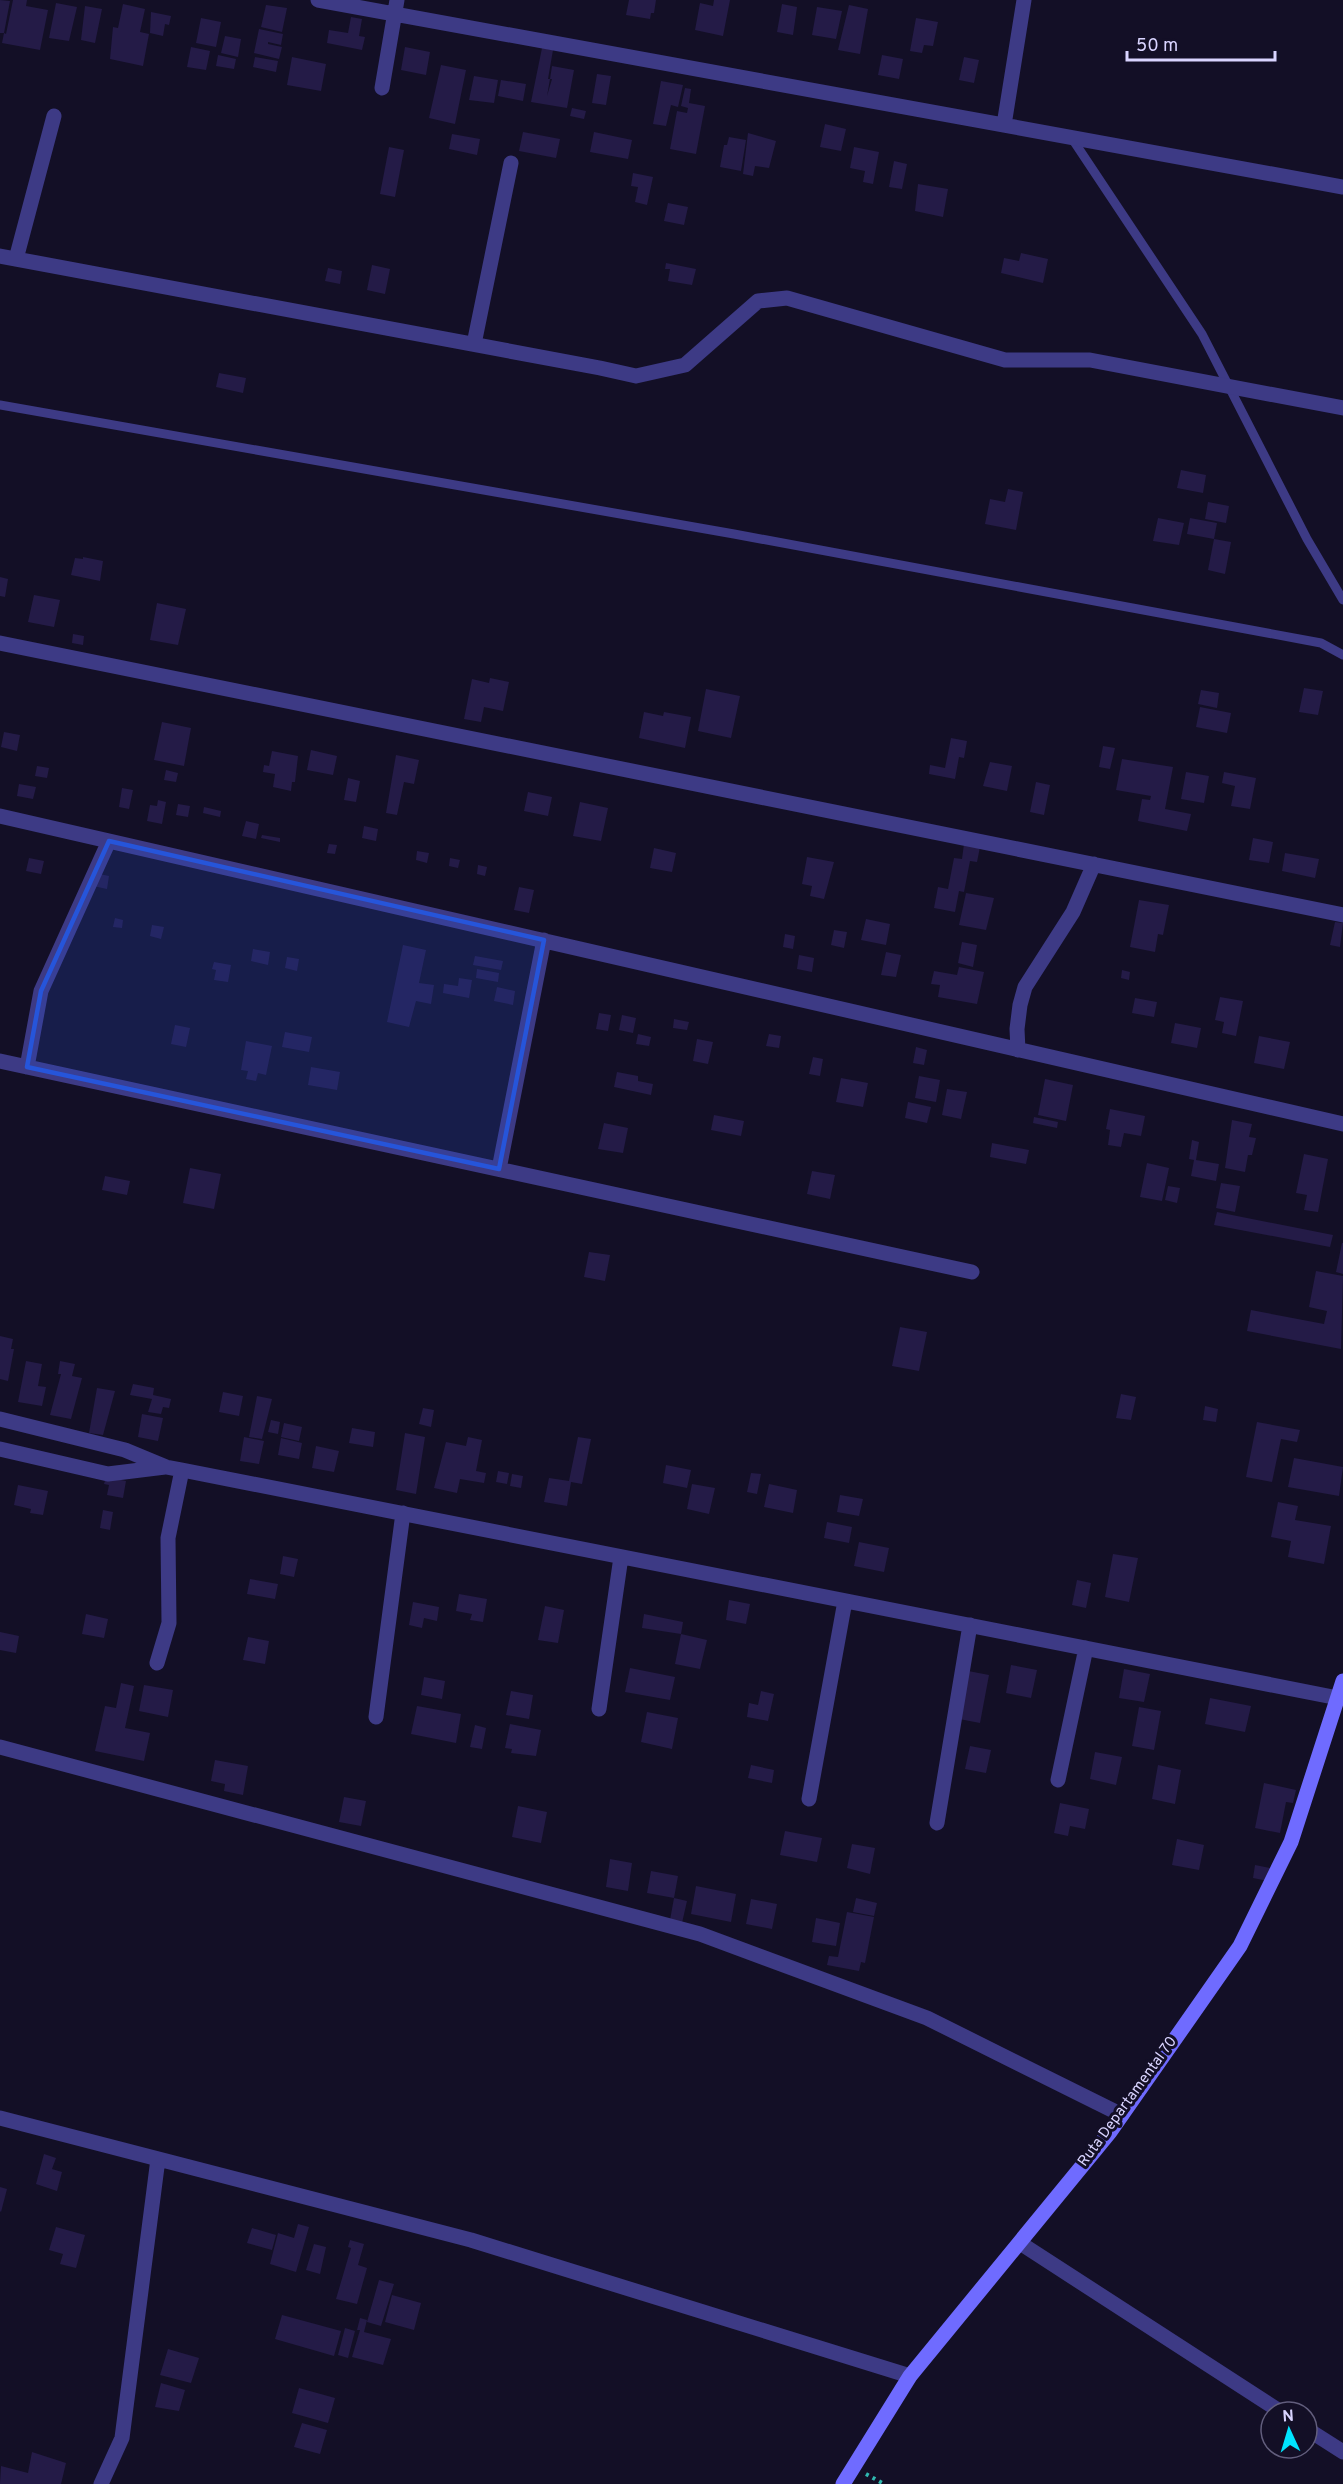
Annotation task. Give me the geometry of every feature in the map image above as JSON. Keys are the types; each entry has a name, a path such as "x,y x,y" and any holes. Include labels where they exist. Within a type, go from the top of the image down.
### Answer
{"main road":[{"name":"Ruta Departamental 70","path":"843,2484 910,2376 1122,2115 1240,1946 1291,1842 1343,1681"}],"street":[{"path":"318,0 396,7 1004,125 1343,187"},
{"path":"1004,125 1024,0"},
{"path":"382,87 396,7"},
{"path":"16,259 54,116"},
{"path":"474,344 511,163"},
{"path":"0,256 636,376 685,364 758,302 787,298 1005,360 1090,360 1343,408"},
{"path":"0,643 1343,915"},
{"path":"0,816 1343,1124"},
{"path":"27,1066 41,991 109,840"},
{"path":"1018,1050 1017,1029 1025,987 1073,912 1094,864"},
{"path":"499,1169 544,940"},
{"path":"0,1061 972,1272"},
{"path":"0,1419 125,1450 174,1468 1338,1698"},
{"path":"0,1449 108,1474 174,1468"},
{"path":"157,1663 169,1623 168,1538 174,1468"},
{"path":"376,1717 403,1513"},
{"path":"600,1709 621,1557"},
{"path":"809,1799 845,1601"},
{"path":"937,1823 970,1626"},
{"path":"1058,1780 1086,1648"},
{"path":"0,1747 700,1934 927,2018 1122,2115"},
{"path":"0,2118 471,2240 910,2376"},
{"path":"101,2484 122,2438 158,2159"},
{"path":"1020,2242 1263,2400"},
{"path":"1319,2437 1343,2452"}],"lane":[{"path":"1071,137 1202,334 1306,539 1343,600"},
{"path":"0,405 734,534 1321,643 1343,655"}],"highlighted area":[{"path":"109,841 544,940 499,1169 27,1067 41,991"}],"building":[{"path":"0,0 10,1 4,33 0,33"},
{"path":"13,0 27,0 26,6 48,10 40,50 2,43"},
{"path":"629,0 656,0 654,13 651,13 650,19 626,15"},
{"path":"714,0 730,0 723,36 695,30 700,3 713,6"},
{"path":"56,3 77,7 69,41 49,38"},
{"path":"123,4 145,9 140,32 149,34 143,66 110,59 113,27 118,28"},
{"path":"782,4 797,7 793,35 777,32"},
{"path":"266,5 287,8 282,32 261,27"},
{"path":"849,5 868,9 860,54 838,50"},
{"path":"85,6 102,9 95,43 81,40"},
{"path":"817,7 842,11 836,39 812,35"},
{"path":"151,12 171,16 169,25 165,24 163,36 150,33"},
{"path":"351,17 362,19 359,36 365,37 362,50 327,43 329,30 348,33"},
{"path":"201,18 221,22 216,47 196,43"},
{"path":"916,18 938,22 933,46 924,45 922,53 910,51"},
{"path":"259,29 283,34 281,45 268,42 268,44 282,47 279,59 254,53"},
{"path":"225,36 241,39 238,57 221,53"},
{"path":"191,47 210,51 206,70 187,67"},
{"path":"405,47 430,52 426,75 401,70"},
{"path":"542,48 553,50 548,79 550,79 552,66 574,70 567,108 531,102"},
{"path":"218,55 236,59 234,69 216,66"},
{"path":"882,55 903,59 899,79 878,75"},
{"path":"255,57 278,61 276,72 253,67"},
{"path":"292,57 326,64 321,91 287,85"},
{"path":"964,57 979,60 974,83 959,80"},
{"path":"441,65 466,70 455,124 429,118"},
{"path":"597,74 611,76 606,105 592,103"},
{"path":"474,76 498,80 494,103 469,100"},
{"path":"501,80 526,84 523,101 498,96"},
{"path":"661,81 683,85 678,107 671,105 666,126 653,124"},
{"path":"685,88 691,89 689,103 705,106 696,154 670,149 677,111 687,113 688,108 681,106"},
{"path":"572,108 586,111 584,119 570,116"},
{"path":"825,124 846,129 841,151 820,147"},
{"path":"523,132 560,139 556,158 519,151"},
{"path":"594,132 632,140 628,159 590,152"},
{"path":"748,133 776,141 769,168 755,166 753,176 743,174"},
{"path":"452,134 480,139 477,155 449,149"},
{"path":"729,137 746,140 741,171 720,167 724,145 727,145"},
{"path":"389,147 404,150 395,197 380,194"},
{"path":"854,147 879,152 873,184 863,182 865,171 850,168"},
{"path":"894,161 907,164 902,189 889,187"},
{"path":"633,173 653,177 647,205 635,202 638,187 631,186"},
{"path":"918,184 948,189 943,217 915,211"},
{"path":"668,203 688,207 684,225 664,221"},
{"path":"1021,253 1048,259 1043,283 1001,273 1004,258 1019,261"},
{"path":"666,263 696,269 692,285 668,281 670,269 665,269"},
{"path":"372,265 390,269 385,294 367,290"},
{"path":"328,268 342,271 340,284 325,281"},
{"path":"219,373 246,378 243,393 216,387"},
{"path":"1181,470 1206,475 1203,493 1177,488"},
{"path":"1008,489 1023,492 1016,530 985,524 990,499 1005,502"},
{"path":"1208,502 1229,506 1226,523 1205,519"},
{"path":"1158,518 1184,523 1179,545 1153,541"},
{"path":"1190,518 1217,523 1214,539 1187,534"},
{"path":"1214,539 1231,542 1225,574 1208,570"},
{"path":"83,557 103,561 100,581 71,575 75,558 83,559"},
{"path":"0,577 8,579 5,597 0,596"},
{"path":"34,595 60,600 54,627 28,622"},
{"path":"157,603 186,609 178,645 150,640"},
{"path":"73,634 84,636 83,645 72,643"},
{"path":"490,678 509,682 503,711 484,707 481,722 464,719 472,679 489,683"},
{"path":"1304,688 1323,691 1318,715 1299,712"},
{"path":"706,689 740,696 731,738 698,731"},
{"path":"1201,690 1219,693 1217,708 1198,704"},
{"path":"1200,707 1231,713 1227,733 1196,727"},
{"path":"644,712 663,716 664,712 691,717 685,748 639,738"},
{"path":"162,722 191,728 184,766 154,760"},
{"path":"4,732 20,735 17,751 1,747"},
{"path":"951,738 967,741 964,758 959,757 955,779 929,774 930,765 945,768"},
{"path":"1103,746 1115,748 1110,769 1099,767"},
{"path":"311,750 337,756 333,775 307,770"},
{"path":"272,751 298,756 295,782 292,782 291,791 273,787 275,774 263,772 264,765 269,766"},
{"path":"396,755 419,760 414,784 404,782 397,815 386,813"},
{"path":"1122,759 1173,767 1165,809 1191,814 1187,831 1138,821 1142,799 1150,800 1151,796 1116,790"},
{"path":"990,762 1012,766 1007,791 983,786"},
{"path":"37,766 49,768 47,778 35,776"},
{"path":"166,770 178,773 176,782 164,780"},
{"path":"1186,772 1209,776 1204,803 1181,799"},
{"path":"1224,772 1256,778 1250,809 1231,806 1235,786 1222,783"},
{"path":"348,778 360,781 356,802 344,800"},
{"path":"1036,782 1050,785 1044,815 1030,812"},
{"path":"19,784 36,787 33,799 17,796"},
{"path":"122,788 133,790 129,809 119,807"},
{"path":"528,792 552,797 548,816 524,811"},
{"path":"158,800 166,802 162,824 147,821 150,805 157,806"},
{"path":"580,802 608,808 601,841 573,836"},
{"path":"178,804 190,806 188,817 176,815"},
{"path":"204,807 221,811 220,817 203,813"},
{"path":"246,821 259,824 256,839 242,836"},
{"path":"364,826 378,829 376,841 362,838"},
{"path":"262,835 280,838 280,842 261,838"},
{"path":"1253,838 1273,842 1269,863 1249,860"},
{"path":"329,844 337,845 335,854 327,853"},
{"path":"964,844 980,847 977,862 970,861 964,892 959,891 955,912 934,908 938,887 948,889 954,858 962,859"},
{"path":"654,848 676,853 672,872 650,868"},
{"path":"417,851 429,853 427,863 416,860"},
{"path":"1285,853 1319,859 1315,878 1282,871"},
{"path":"807,857 834,862 824,899 810,896 812,886 802,884"},
{"path":"29,858 44,861 41,874 26,871"},
{"path":"450,858 460,860 458,868 449,866"},
{"path":"478,865 487,867 485,876 477,874"},
{"path":"95,873 109,876 107,889 93,886"},
{"path":"519,887 534,890 529,913 514,910"},
{"path":"966,893 994,898 986,930 959,925"},
{"path":"1139,900 1169,905 1163,935 1158,934 1155,952 1130,947"},
{"path":"115,918 123,920 122,928 113,927"},
{"path":"866,919 890,924 886,945 861,940"},
{"path":"1335,922 1343,923 1340,947 1330,945"},
{"path":"152,925 164,927 161,939 150,936"},
{"path":"834,930 847,932 844,948 831,945"},
{"path":"785,934 795,936 793,949 783,947"},
{"path":"962,942 977,945 973,967 958,963"},
{"path":"403,945 426,950 419,983 434,985 431,1004 416,1001 409,1027 387,1022"},
{"path":"253,949 270,952 268,965 251,961"},
{"path":"886,952 901,955 896,977 881,975"},
{"path":"799,955 814,958 812,972 797,969"},
{"path":"475,956 503,961 501,970 473,965"},
{"path":"287,957 299,959 297,971 285,968"},
{"path":"214,962 231,965 228,982 214,980 216,970 212,969"},
{"path":"959,967 984,972 977,1004 938,997 940,985 931,984 934,971 957,975"},
{"path":"477,969 499,973 498,982 476,978"},
{"path":"1122,970 1130,972 1129,980 1121,978"},
{"path":"459,978 472,980 469,998 443,993 444,984 458,986"},
{"path":"497,987 515,991 513,1005 494,1001"},
{"path":"1220,997 1243,1001 1236,1036 1222,1033 1224,1022 1215,1020"},
{"path":"1135,998 1157,1002 1154,1017 1132,1013"},
{"path":"599,1013 611,1015 608,1031 596,1029"},
{"path":"622,1015 636,1018 633,1033 619,1030"},
{"path":"674,1019 689,1022 687,1030 673,1028"},
{"path":"1175,1023 1201,1028 1197,1048 1171,1043"},
{"path":"175,1025 190,1028 186,1047 171,1044"},
{"path":"285,1032 312,1037 309,1052 282,1047"},
{"path":"638,1034 651,1037 649,1046 636,1044"},
{"path":"769,1034 781,1036 779,1048 766,1046"},
{"path":"1259,1036 1290,1042 1284,1069 1254,1063"},
{"path":"697,1039 713,1042 708,1064 693,1061"},
{"path":"246,1041 272,1046 266,1075 258,1073 256,1081 246,1079 248,1071 241,1070"},
{"path":"916,1047 927,1050 924,1065 913,1063"},
{"path":"813,1057 823,1059 820,1076 809,1074"},
{"path":"311,1067 340,1072 337,1090 308,1085"},
{"path":"617,1072 638,1076 638,1081 653,1084 651,1095 614,1087"},
{"path":"919,1076 940,1080 936,1102 915,1098"},
{"path":"841,1078 868,1083 863,1107 836,1102"},
{"path":"1045,1079 1073,1085 1066,1121 1038,1115"},
{"path":"947,1089 967,1092 961,1119 942,1115"},
{"path":"908,1102 931,1107 927,1123 905,1118"},
{"path":"1110,1109 1145,1116 1141,1136 1124,1133 1121,1147 1108,1145 1110,1130 1106,1129"},
{"path":"714,1115 744,1121 741,1136 711,1130"},
{"path":"1034,1117 1058,1122 1057,1128 1033,1123"},
{"path":"1232,1120 1252,1124 1249,1137 1256,1138 1252,1155 1248,1155 1245,1172 1225,1168"},
{"path":"604,1123 628,1128 623,1153 598,1149"},
{"path":"1192,1140 1199,1142 1196,1160 1219,1164 1216,1181 1191,1176 1194,1160 1189,1159"},
{"path":"992,1143 1029,1150 1026,1164 990,1157"},
{"path":"1304,1154 1328,1159 1318,1212 1304,1210 1307,1195 1296,1193"},
{"path":"1147,1163 1169,1168 1162,1201 1140,1197"},
{"path":"190,1168 221,1174 214,1209 183,1203"},
{"path":"812,1171 835,1175 830,1199 807,1194"},
{"path":"105,1176 130,1181 127,1195 102,1190"},
{"path":"1221,1183 1240,1186 1235,1212 1216,1208"},
{"path":"1168,1186 1180,1188 1177,1203 1165,1200"},
{"path":"1217,1212 1333,1235 1330,1247 1214,1225"},
{"path":"1343,1243 1343,1274 1336,1272"},
{"path":"589,1252 610,1255 605,1281 584,1277"},
{"path":"1316,1271 1343,1276 1341,1349 1247,1331 1251,1310 1324,1324 1327,1311 1309,1307"},
{"path":"900,1327 927,1332 919,1371 892,1366"},
{"path":"0,1336 13,1339 11,1349 14,1349 8,1381 0,1379"},
{"path":"26,1361 42,1364 38,1386 46,1387 42,1406 18,1402"},
{"path":"60,1361 75,1364 72,1376 82,1378 71,1419 50,1415 61,1374 58,1374"},
{"path":"133,1384 154,1388 153,1395 171,1399 169,1408 163,1407 161,1414 148,1412 152,1399 130,1395"},
{"path":"97,1388 115,1391 103,1435 89,1433"},
{"path":"223,1392 243,1396 239,1416 219,1412"},
{"path":"1121,1394 1136,1397 1131,1420 1116,1418"},
{"path":"257,1396 272,1399 262,1439 249,1437"},
{"path":"1205,1406 1218,1409 1216,1422 1203,1420"},
{"path":"423,1408 434,1410 431,1427 419,1424"},
{"path":"142,1414 163,1418 158,1441 138,1437"},
{"path":"271,1420 280,1422 278,1434 268,1432"},
{"path":"1257,1422 1300,1430 1297,1442 1281,1439 1272,1482 1246,1477"},
{"path":"284,1423 302,1427 299,1441 281,1437"},
{"path":"352,1428 375,1432 373,1447 349,1443"},
{"path":"405,1433 425,1437 416,1494 396,1490"},
{"path":"244,1437 264,1441 259,1464 240,1461"},
{"path":"468,1437 482,1440 476,1471 486,1473 484,1483 460,1479 457,1493 434,1488 446,1442 466,1446"},
{"path":"578,1437 591,1439 582,1484 571,1482 567,1506 544,1502 549,1478 569,1481"},
{"path":"281,1438 302,1443 299,1459 278,1455"},
{"path":"316,1446 339,1451 334,1472 312,1468"},
{"path":"1294,1458 1343,1467 1339,1496 1288,1487"},
{"path":"666,1465 691,1470 687,1488 663,1483"},
{"path":"498,1471 509,1473 507,1484 496,1482"},
{"path":"751,1473 761,1474 757,1494 747,1492"},
{"path":"512,1474 523,1476 521,1488 510,1486"},
{"path":"106,1477 126,1481 123,1498 107,1495 109,1485 104,1484"},
{"path":"692,1484 715,1488 709,1514 687,1509"},
{"path":"769,1484 797,1490 793,1513 764,1507"},
{"path":"18,1485 48,1491 43,1515 30,1513 31,1509 14,1505"},
{"path":"840,1495 863,1499 859,1516 837,1512"},
{"path":"1278,1502 1298,1506 1295,1520 1331,1526 1324,1564 1288,1557 1291,1541 1271,1537"},
{"path":"103,1510 113,1512 110,1530 100,1528"},
{"path":"827,1522 852,1527 849,1543 824,1538"},
{"path":"859,1542 889,1548 884,1572 854,1566"},
{"path":"1113,1554 1138,1558 1129,1602 1105,1597"},
{"path":"283,1556 298,1559 294,1577 280,1574"},
{"path":"250,1579 278,1584 275,1599 247,1594"},
{"path":"1077,1580 1091,1583 1086,1608 1072,1605"},
{"path":"459,1594 487,1599 483,1622 470,1620 472,1614 456,1611"},
{"path":"729,1600 750,1604 746,1624 726,1620"},
{"path":"413,1602 439,1607 437,1621 424,1618 422,1628 409,1625"},
{"path":"545,1606 564,1610 558,1643 538,1640"},
{"path":"86,1614 108,1619 104,1638 82,1634"},
{"path":"644,1614 683,1622 681,1634 642,1628"},
{"path":"0,1632 19,1636 16,1653 0,1650"},
{"path":"681,1634 707,1640 700,1669 675,1664"},
{"path":"248,1637 269,1641 265,1664 243,1660"},
{"path":"1011,1665 1037,1670 1031,1698 1006,1693"},
{"path":"630,1668 675,1677 670,1700 625,1692"},
{"path":"1124,1669 1150,1674 1144,1702 1119,1698"},
{"path":"963,1670 989,1675 980,1723 954,1718"},
{"path":"424,1677 445,1681 442,1699 421,1695"},
{"path":"121,1683 134,1686 125,1728 150,1733 144,1761 95,1751 105,1706 116,1708"},
{"path":"144,1685 173,1690 168,1717 139,1711"},
{"path":"511,1691 533,1695 529,1719 506,1715"},
{"path":"761,1691 774,1694 768,1721 747,1717 749,1703 758,1705"},
{"path":"1210,1698 1251,1706 1245,1732 1205,1724"},
{"path":"417,1706 461,1714 456,1743 411,1734"},
{"path":"1139,1707 1161,1711 1154,1750 1132,1746"},
{"path":"647,1712 678,1718 672,1749 641,1742"},
{"path":"510,1724 541,1730 536,1756 511,1753 512,1749 505,1748"},
{"path":"475,1725 486,1728 482,1749 470,1747"},
{"path":"970,1746 991,1750 986,1773 965,1769"},
{"path":"1095,1752 1122,1757 1116,1785 1090,1779"},
{"path":"215,1760 248,1766 243,1795 224,1791 225,1784 211,1781"},
{"path":"751,1765 774,1770 772,1783 748,1778"},
{"path":"1158,1765 1181,1770 1175,1804 1152,1799"},
{"path":"1264,1783 1296,1790 1293,1803 1286,1802 1280,1833 1255,1828"},
{"path":"344,1797 366,1801 361,1826 339,1822"},
{"path":"1060,1803 1089,1809 1085,1829 1070,1826 1068,1836 1054,1833"},
{"path":"518,1806 547,1812 541,1843 512,1837"},
{"path":"785,1831 822,1838 817,1862 780,1855"},
{"path":"1177,1839 1204,1845 1199,1870 1172,1865"},
{"path":"852,1844 875,1848 870,1874 847,1868"},
{"path":"610,1859 632,1863 628,1891 606,1887"},
{"path":"1255,1865 1270,1868 1268,1881 1253,1878"},
{"path":"651,1871 678,1876 674,1898 647,1893"},
{"path":"696,1886 736,1894 731,1922 691,1914"},
{"path":"674,1898 687,1901 682,1923 670,1920"},
{"path":"856,1898 877,1903 874,1916 853,1912"},
{"path":"751,1899 777,1904 772,1929 746,1924"},
{"path":"847,1912 874,1917 865,1963 861,1962 859,1971 827,1965 829,1956 838,1957"},
{"path":"816,1918 840,1923 836,1946 812,1942"},
{"path":"44,2154 56,2158 52,2169 62,2172 57,2191 36,2184"},
{"path":"0,2187 7,2189 1,2212 0,2211"},
{"path":"298,2224 309,2227 296,2272 270,2264 278,2233 294,2238"},
{"path":"56,2227 85,2235 76,2268 60,2264 63,2254 49,2250"},
{"path":"252,2228 276,2235 272,2250 247,2243"},
{"path":"350,2240 364,2244 358,2265 367,2268 357,2304 336,2299 351,2248 348,2247"},
{"path":"314,2244 326,2247 320,2274 306,2270"},
{"path":"379,2280 394,2284 381,2326 367,2322"},
{"path":"392,2295 421,2303 414,2330 385,2322"},
{"path":"282,2315 341,2331 334,2356 275,2339"},
{"path":"360,2318 367,2320 364,2332 391,2339 383,2365 352,2357 360,2330 357,2330"},
{"path":"345,2328 355,2331 348,2358 338,2355"},
{"path":"168,2349 199,2358 191,2383 160,2375"},
{"path":"161,2383 185,2390 179,2411 155,2407"},
{"path":"299,2388 335,2398 328,2423 292,2413"},
{"path":"302,2423 327,2430 320,2454 294,2447"},
{"path":"32,2452 66,2463 61,2484 0,2484 1,2466 28,2473"}]}
